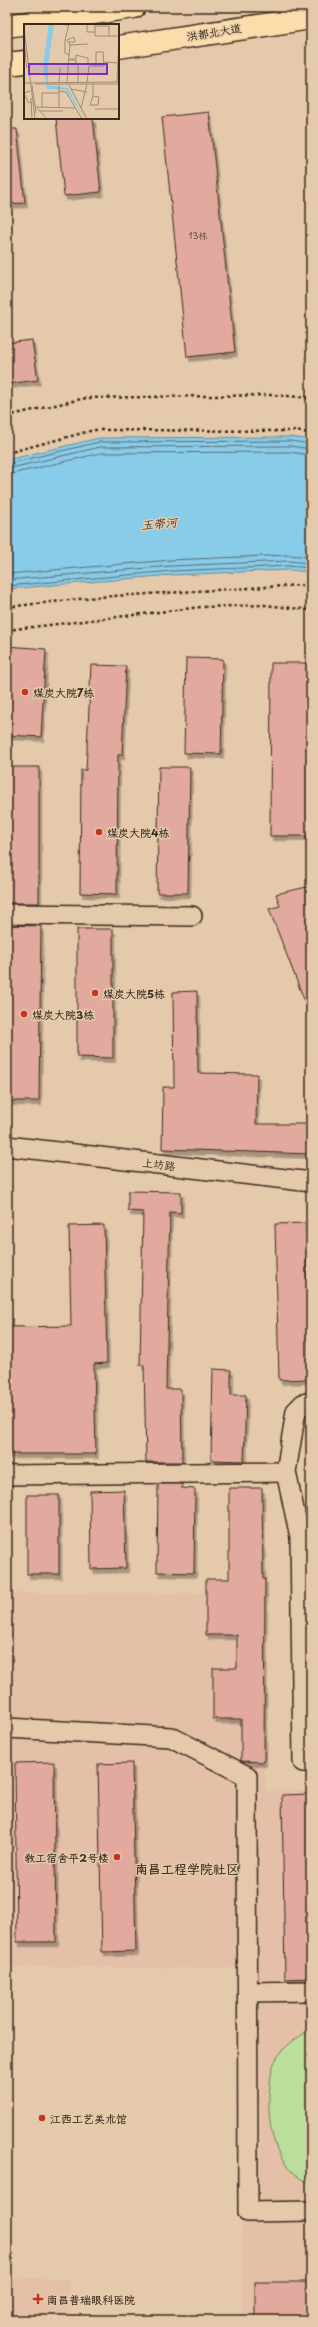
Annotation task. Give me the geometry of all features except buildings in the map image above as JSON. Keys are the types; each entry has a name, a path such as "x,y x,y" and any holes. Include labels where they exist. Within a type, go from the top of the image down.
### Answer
{"main road":[{"path":"7,26 134,7"},
{"name":"洪都北大道","path":"119,47 311,18"},
{"path":"7,64 24,62"}],"street":[{"path":"7,914 192,916"},
{"name":"上坊路","path":"7,1146 311,1182"},
{"path":"311,1402 303,1404 296,1410 286,1472 300,1537 304,1762 311,1762"},
{"path":"7,1475 286,1472"},
{"path":"7,1728 171,1737 247,1776 248,2212 311,2211"},
{"path":"248,1992 311,1991"}],"path":[{"path":"7,416 86,398 273,395 311,398"},
{"path":"7,453 94,430 294,431 311,433"},
{"path":"7,607 97,597 300,585 311,586"},
{"path":"7,630 201,607 264,605 311,610"}],"shaded area":[{"path":"7,1593 265,1593 265,1791 311,1791 311,2320 242,2320 242,1968 7,1967"},
{"name":"南昌普瑞眼科医院","path":"7,2278 69,2279 69,2320 7,2320"}],"green space":[{"path":"311,2029 311,2184 299,2178 290,2169 276,2148 270,2123 269,2097 270,2079 278,2056 291,2043"}],"water":[{"name":"玉带河","path":"291,437 311,440 311,572 288,570 172,575 7,589 7,460 99,438"}],"place":[{"name":"煤炭大院7栋","path":"25,692"},
{"name":"煤炭大院4栋","path":"99,832"},
{"name":"煤炭大院5栋","path":"95,993"},
{"name":"煤炭大院3栋","path":"24,1014"},
{"name":"教工宿舍平2号楼","path":"117,1857"},
{"name":"江西工艺美术馆","path":"42,2118"},
{"name":"南昌普瑞眼科医院","path":"38,2299"}],"district":[{"name":"南昌工程学院社区","path":"187,1868"}]}
